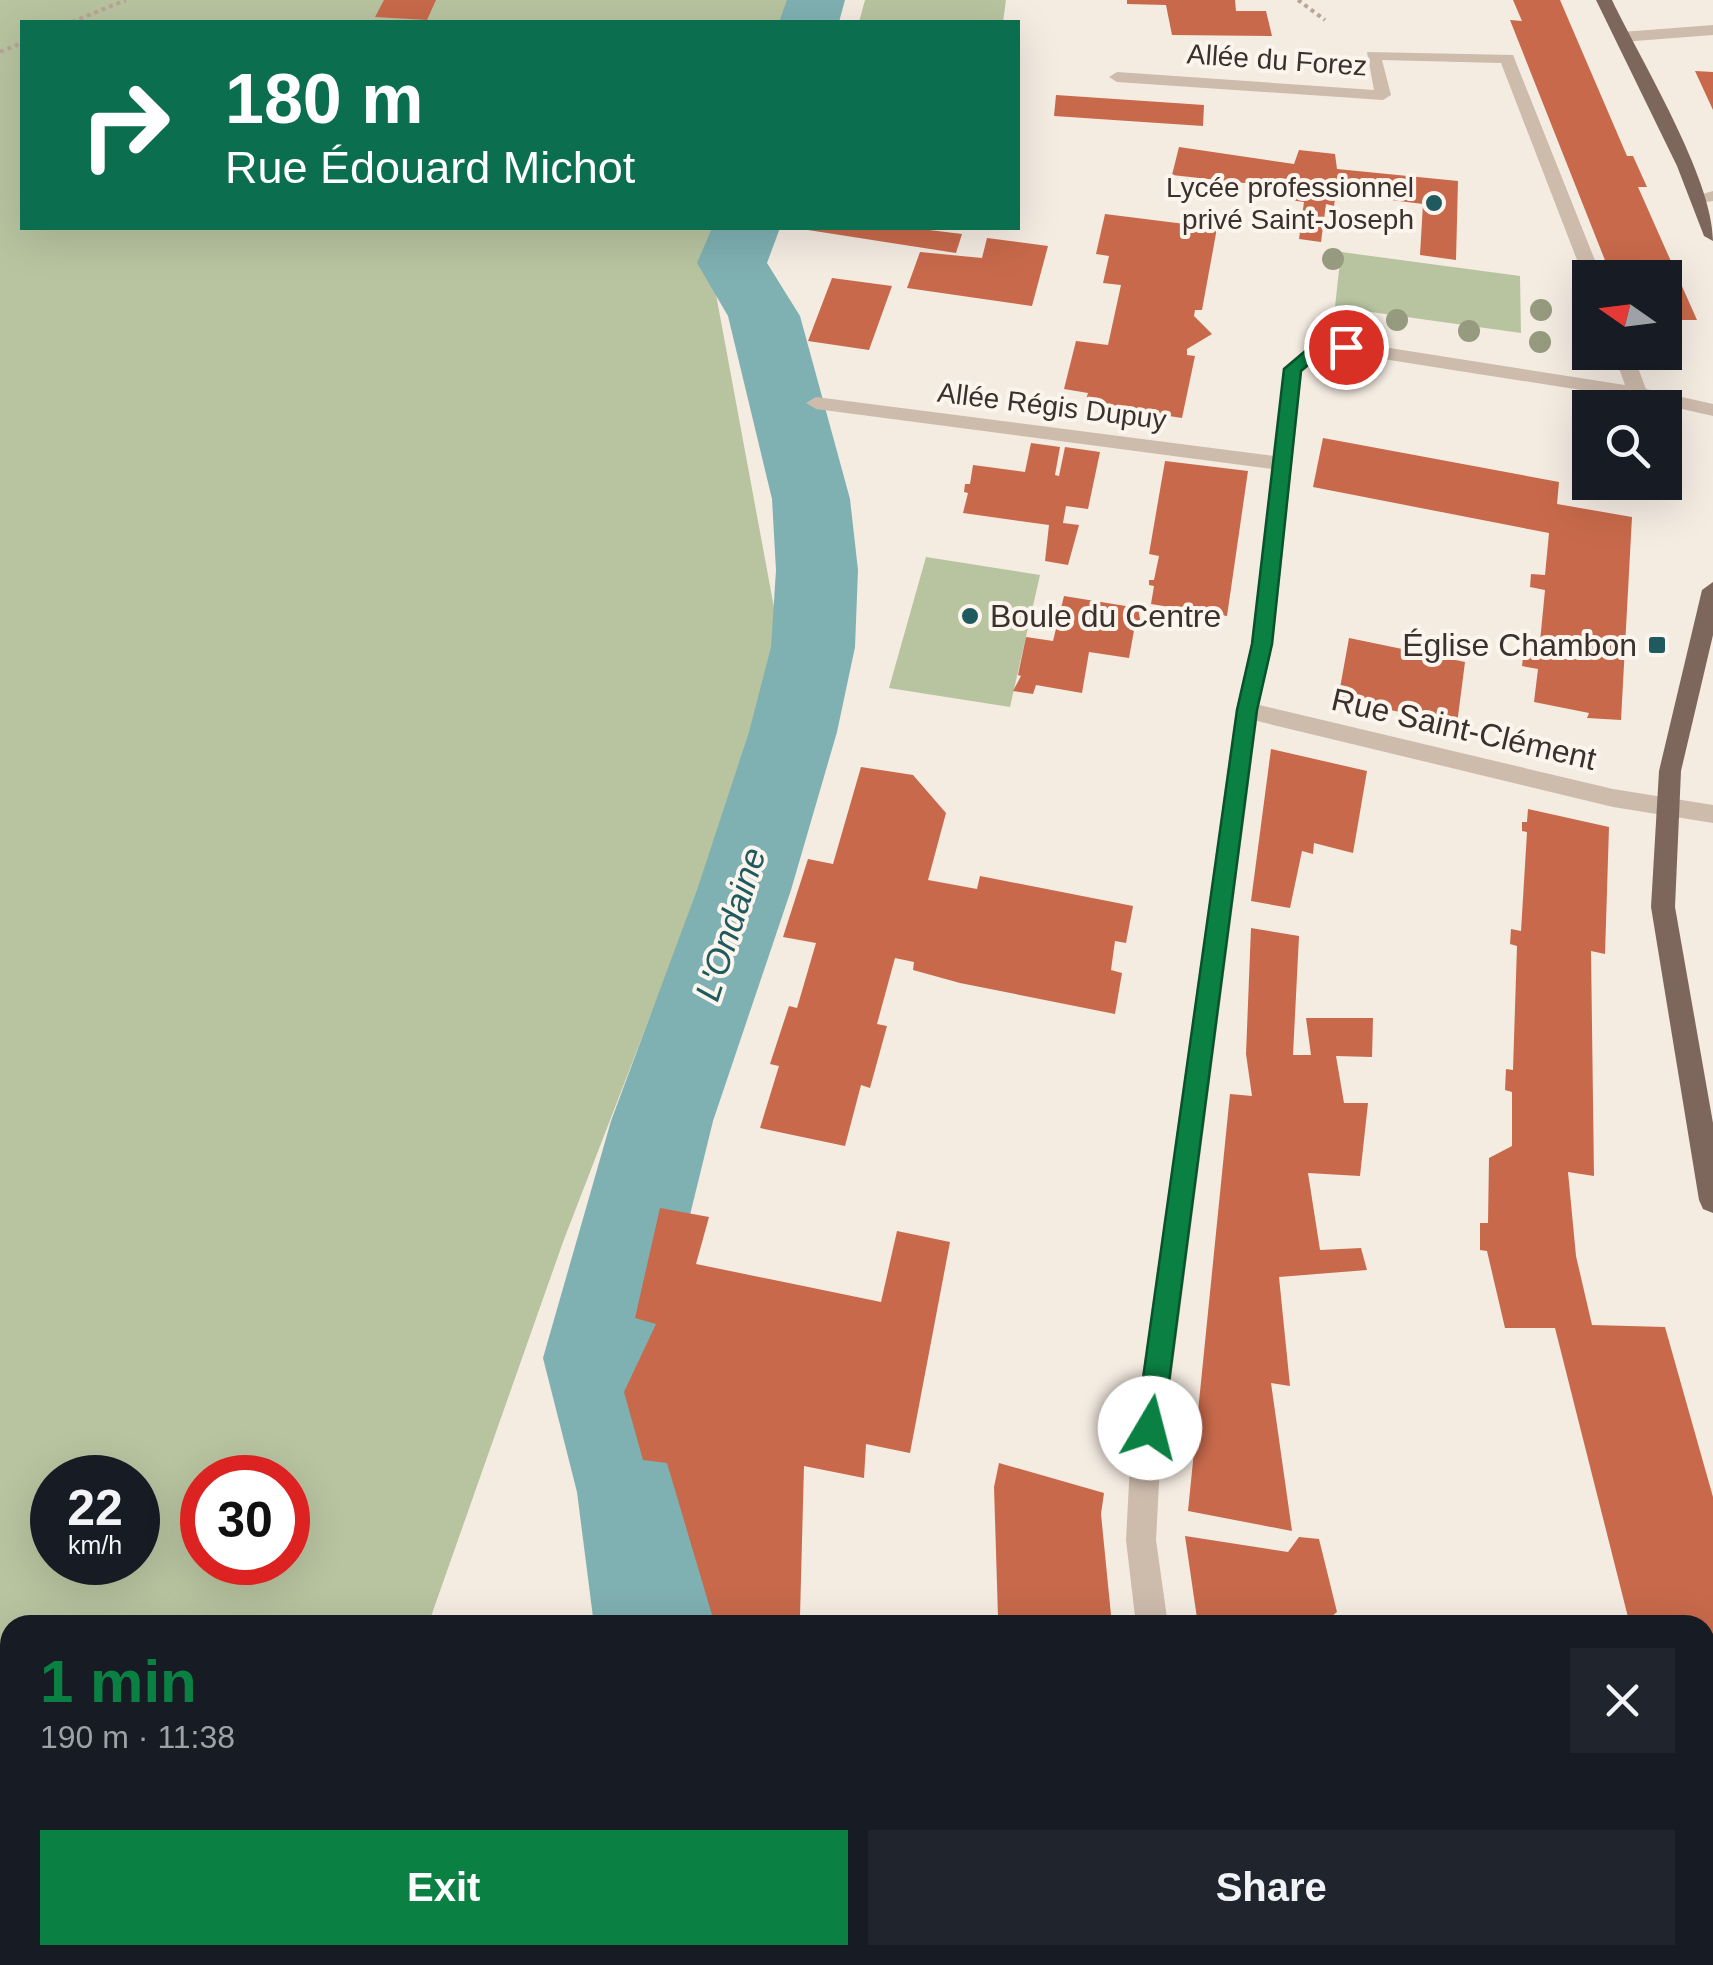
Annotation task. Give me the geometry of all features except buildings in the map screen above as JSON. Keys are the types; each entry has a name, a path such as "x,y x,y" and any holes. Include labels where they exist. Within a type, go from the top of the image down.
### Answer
{"main road":[{"path":"1604,0 1705,197 1713,236"},
{"path":"1713,590 1670,771 1662,907 1713,1200"}],"street":[{"path":"1622,37 1713,30"},
{"name":"Allée du Forez","path":"1117,77 1383,95 1372,56 1506,58 1586,260"},
{"path":"1151,1615 1142,1540 1145,1464 1247,710 1262,644 1293,369 1316,350 1346,347 1619,390"},
{"name":"Allée Régis Dupuy","path":"816,403 1282,464"},
{"path":"1682,403 1713,410"},
{"name":"Rue Saint-Clément","path":"1247,710 1613,798 1713,814"}],"path":[{"path":"77,20 126,0"},
{"path":"1298,0 1325,20"}],"green space":[{"path":"0,0 789,0 783,20 20,20 20,230 720,230 710,262 785,667 563,1242 432,1615 0,1615"},
{"path":"865,0 1006,0 1003,20 860,20"},
{"path":"1341,252 1520,276 1521,333 1335,307"},
{"name":"Boule du Centre","path":"926,557 1040,575 1010,707 889,688"}],"waterway":[{"name":"L'Ondaine","path":"810,20 816,0"},
{"name":"L'Ondaine","path":"654,1615 636,1492 599,1358 662,1121 744,890 793,732 813,647 817,570 811,499 764,316 732,263 745,230"}],"place":[{"name":"Lycée professionnel privé Saint-Joseph","path":"1434,203"},
{"name":"Boule du Centre","path":"970,616"},
{"name":"Église Chambon","path":"1657,645"}],"route":[{"path":"1150,1428 1247,710 1262,644 1293,369 1316,350 1346,347"}]}
